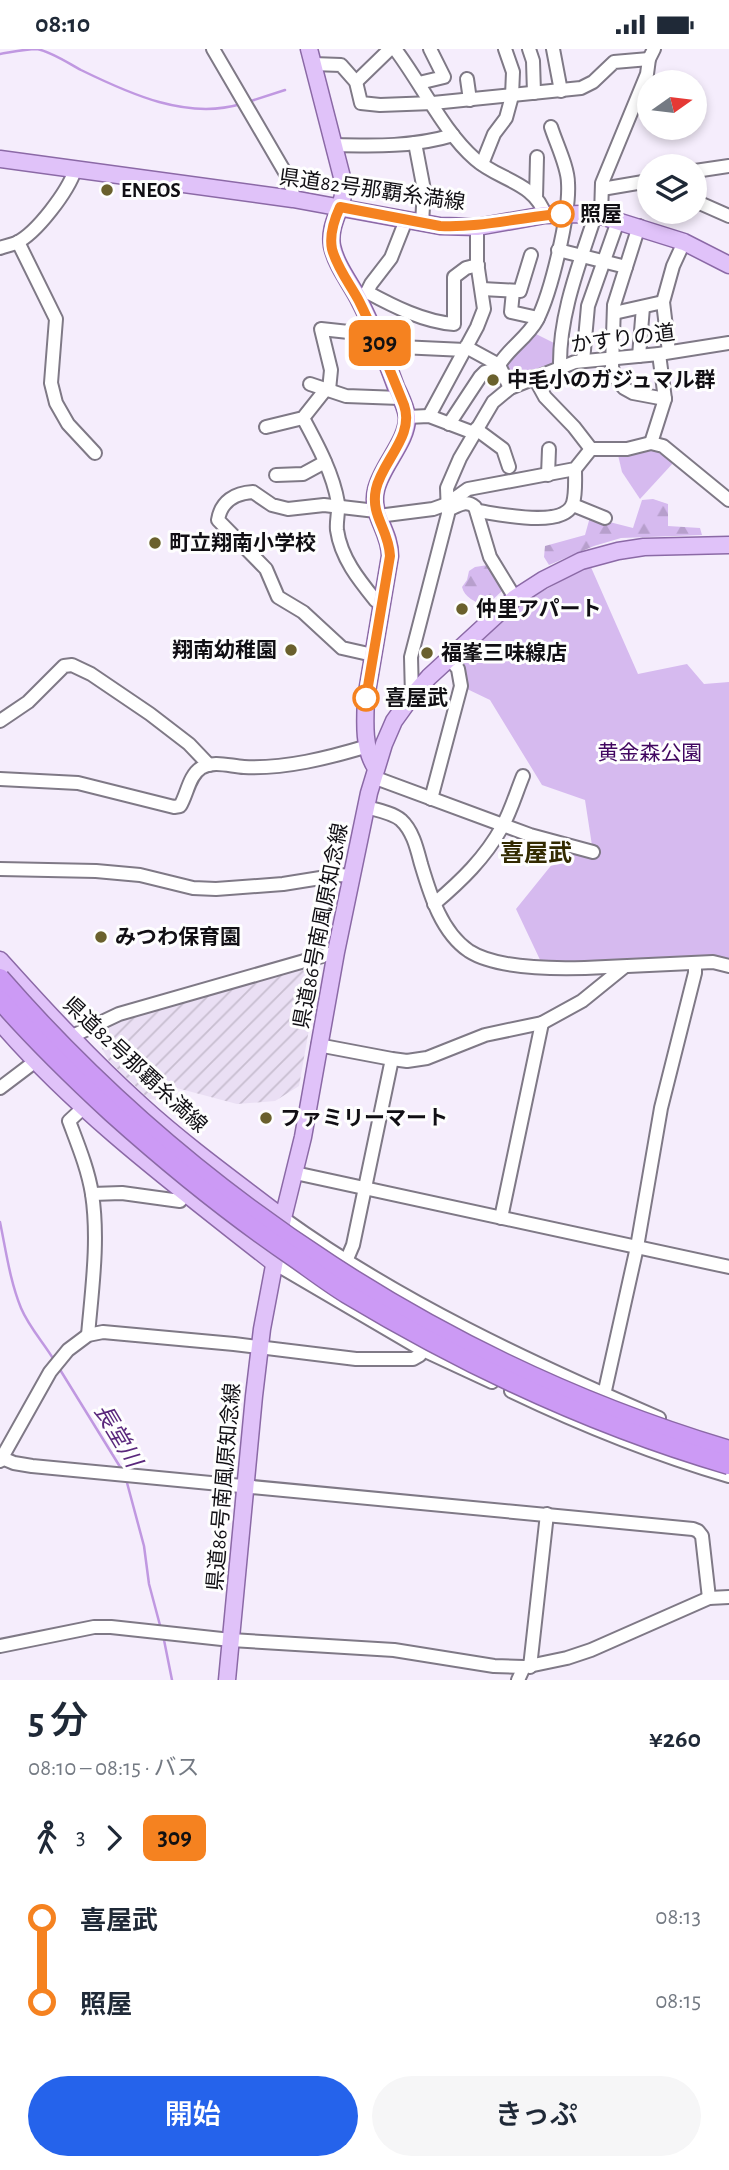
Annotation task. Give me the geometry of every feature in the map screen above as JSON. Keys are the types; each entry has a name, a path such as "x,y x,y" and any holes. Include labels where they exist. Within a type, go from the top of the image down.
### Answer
{"highway":[{"path":"0,978 84,1067 146,1125 222,1189 353,1280 488,1356 634,1418 729,1450"},
{"path":"0,1000 74,1077 136,1135 216,1202 345,1293 461,1356 559,1403 640,1436 729,1465"}],"main road":[{"path":"311,56 345,194 332,230 332,249 339,265 363,295 407,417 399,443 379,481 374,502 390,544 366,698 365,720 374,772"},
{"name":"県道82号那覇糸満線","path":"0,159 293,199 440,226 477,226 545,215 598,216 639,226 684,242 729,265"},
{"name":"県道86号南風原知念線","path":"227,1680 259,1347 283,1218 303,1137 335,952 366,807 374,772 394,721 412,696 449,657 515,599 562,569 618,551 644,547 729,545"},
{"name":"県道82号那覇糸満線","path":"0,960 140,1104 176,1136 283,1218"},
{"path":"0,1022 84,1107 274,1263"}],"street":[{"path":"213,49 292,185 293,199"},
{"path":"356,82 390,49"},
{"path":"395,49 453,135 475,159 533,193 545,215"},
{"path":"419,83 444,77 430,49"},
{"path":"482,164 494,134 506,118 512,96 513,72 505,49"},
{"path":"529,49 533,61 534,93"},
{"path":"553,49 561,91"},
{"path":"311,56 341,65 356,82 360,103 380,105 470,100 581,88 593,82 614,62 652,54 647,74 602,183 598,216 582,255 566,313 560,367"},
{"path":"467,79 470,100"},
{"path":"449,424 478,379 485,372 499,367 529,333 538,318 566,214 568,181 551,127"},
{"path":"334,145 358,147 415,143 453,135"},
{"path":"415,143 424,190 422,223"},
{"path":"537,157 537,198"},
{"path":"707,169 729,166"},
{"path":"0,248 18,242 42,219 67,188 75,170"},
{"path":"602,189 637,183"},
{"path":"707,206 729,216"},
{"path":"406,220 391,258 363,295 439,322 477,327"},
{"path":"583,361 588,306 618,221"},
{"path":"429,417 466,349 484,309 478,265 477,226"},
{"path":"639,226 614,305 612,359 615,378 624,388 633,393 665,399"},
{"path":"18,242 56,319 51,383 56,404 68,424 95,453"},
{"path":"651,443 665,399 663,302 673,265 684,242"},
{"path":"558,250 626,267"},
{"path":"482,289 520,291 531,255"},
{"path":"454,324 454,277 466,268 478,265"},
{"path":"513,291 511,312 538,318"},
{"path":"614,313 663,302"},
{"path":"639,356 643,307"},
{"path":"266,427 303,418 328,389 331,370 321,329 358,333 400,347 466,349 499,367 510,388 493,402 475,431 447,488 447,507 438,555 411,657 412,696"},
{"name":"かすりの道","path":"510,388 560,367 583,361 729,343"},
{"path":"534,377 545,397 591,449 627,449 651,443 663,446 729,500"},
{"path":"310,384 345,396 401,398"},
{"path":"407,417 429,417 475,431 503,449 509,467"},
{"path":"303,418 325,462 338,506 336,521 344,555 358,579 376,601 382,601"},
{"path":"548,475 549,449"},
{"path":"478,511 542,519 564,514 573,505 575,469 591,449"},
{"path":"276,475 303,474 325,462"},
{"path":"447,507 468,489 575,469"},
{"path":"373,655 342,648 303,612 278,597 266,569 218,520 220,509 244,492 253,492 272,505 288,509 324,505 377,513 472,504 478,511 490,557 515,599"},
{"path":"573,505 605,518"},
{"path":"431,799 461,686 458,669 449,657"},
{"path":"0,720 28,702 64,666 72,665 91,674 150,714 189,744 209,765"},
{"path":"0,779 78,783 174,807 180,806 185,798 194,773 209,765 218,763 262,768 323,759 368,747"},
{"path":"374,772 431,799 530,835 593,852"},
{"path":"435,904 483,857 503,825 523,776"},
{"path":"366,807 399,819 407,827 414,839 435,904 454,936 471,952 485,959 566,970 713,962 729,966"},
{"path":"0,869 96,871 140,875 193,888 216,889 284,884 339,875 352,876"},
{"path":"0,1088 71,1035 119,1014 335,952"},
{"path":"604,1395 638,1247 661,1108 695,973 695,963"},
{"path":"318,1045 407,1061 427,1058 485,1035 542,1023 582,1001 624,967"},
{"path":"501,1218 542,1023"},
{"path":"347,1259 353,1245 392,1059"},
{"path":"84,1107 69,1121 83,1156 92,1195 95,1264 88,1335"},
{"path":"295,1173 729,1267"},
{"path":"92,1195 122,1193 180,1201 186,1193"},
{"path":"283,1218 314,1240 446,1319 604,1395 682,1428 729,1440"},
{"path":"274,1263 421,1349 579,1423 679,1462 729,1476"},
{"path":"421,1349 420,1355 414,1359 356,1359 103,1332 88,1335 68,1350 50,1372 1,1459 32,1466 693,1529 702,1536 709,1598"},
{"path":"518,1680 527,1667 547,1514"},
{"path":"0,1646 94,1627 111,1627 231,1640 394,1650 494,1666 527,1667 591,1650 709,1598 729,1597"}],"shaded area":[{"path":"321,961 299,1086 275,1101 237,1104 173,1087 159,1100 149,1099 109,1061 101,1047 103,1033 116,1020"}],"green space":[{"path":"534,333 559,348 555,363 513,379 505,368 507,360"},
{"path":"645,449 663,452 674,462 640,499 622,472 618,455"},
{"path":"653,499 668,504 668,526 700,528 702,535 621,538 549,565 544,557 545,546 585,535 590,517 633,528 642,500"},
{"path":"488,565 503,590 485,607 468,596 462,587 469,571"},
{"name":"黄金森公園","path":"590,565 638,674 687,664 704,684 729,682 729,961 542,964 516,909 562,852 593,852 585,800 542,785 490,700 465,688 459,658 520,604"}],"waterway":[{"path":"0,54 28,49 43,50 119,88 180,107 221,108 241,104"},
{"path":"248,102 285,90"},
{"name":"長堂川","path":"0,1222 17,1298 32,1328 54,1360"},
{"name":"長堂川","path":"59,1368 122,1470"},
{"name":"長堂川","path":"126,1479 144,1546 149,1584 161,1629"},
{"name":"長堂川","path":"163,1635 172,1680"}],"bus line":[{"name":"309","path":"366,698 390,556 390,544 377,516 374,502 379,481 399,443 407,417 379,341 332,249 334,220 340,207 453,227 561,214"}],"place":[{"name":"ENEOS","path":"107,190"},
{"name":"照屋","path":"561,214"},
{"name":"中毛小のガジュマル群","path":"493,380"},
{"name":"町立翔南小学校","path":"155,543"},
{"name":"仲里アパート","path":"462,609"},
{"name":"翔南幼稚園","path":"291,650"},
{"name":"福峯三味線店","path":"427,653"},
{"name":"喜屋武","path":"366,698"},
{"name":"みつわ保育園","path":"101,937"},
{"name":"ファミリーマート","path":"266,1118"}],"district":[{"name":"喜屋武","path":"536,854"}]}
